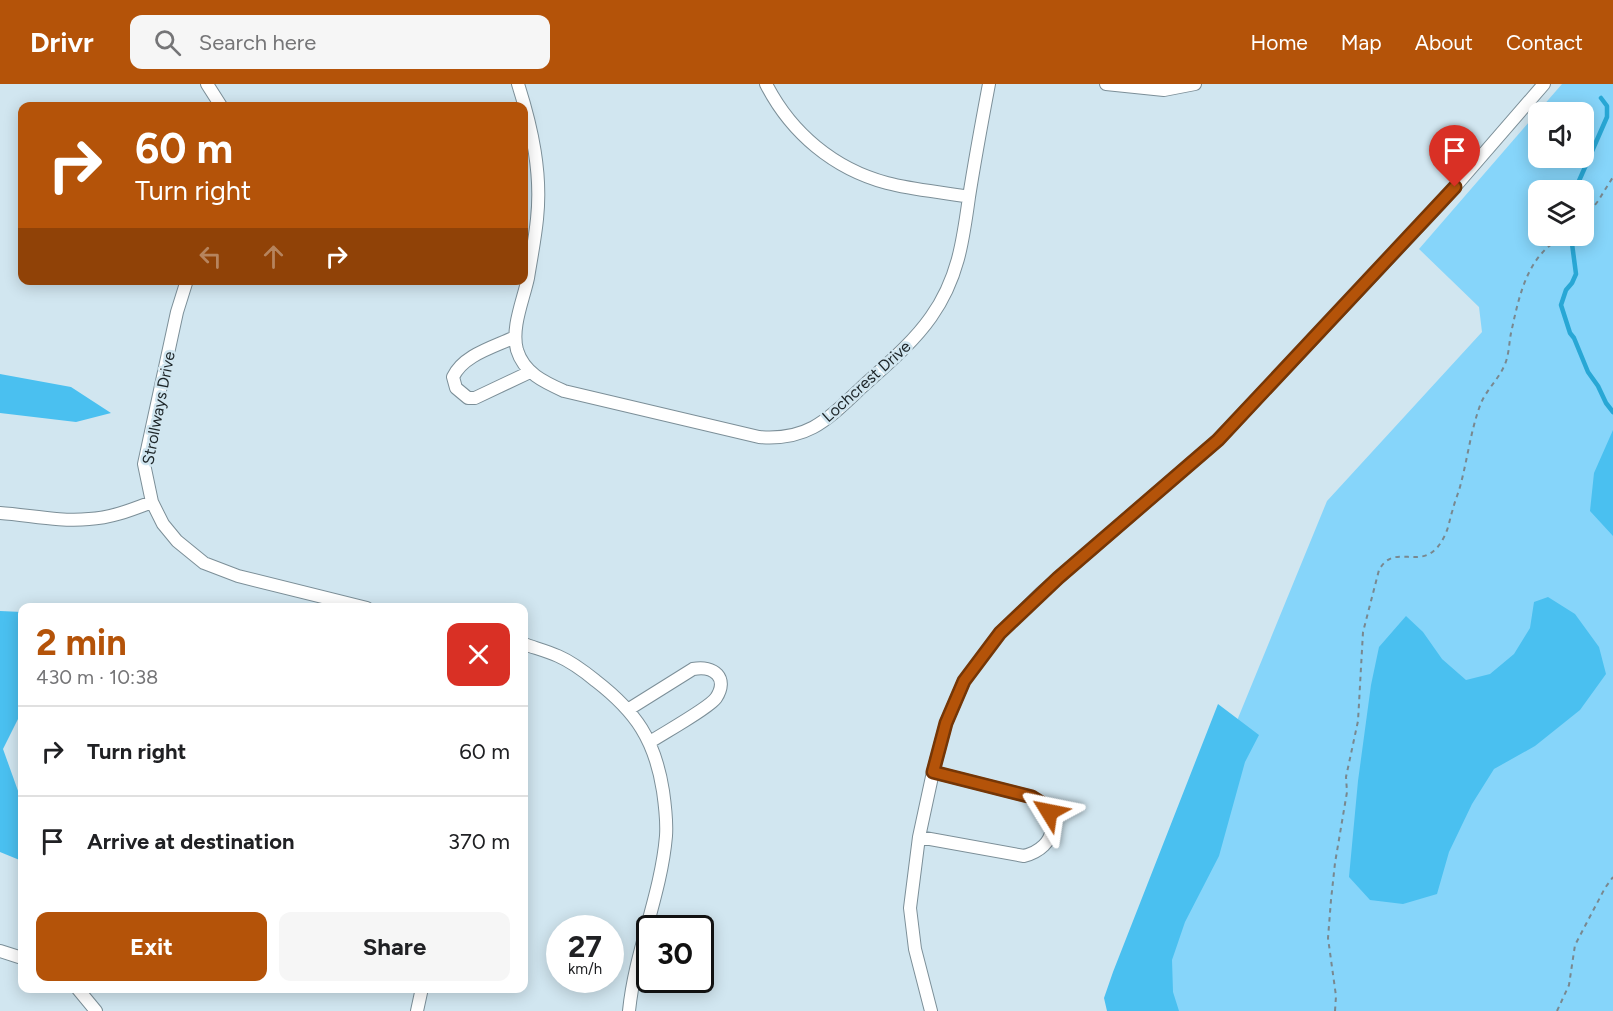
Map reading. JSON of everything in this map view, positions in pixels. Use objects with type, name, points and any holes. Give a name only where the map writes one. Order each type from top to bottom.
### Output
[{"type":"street","points":[[207,84],[218,102]]},
{"type":"street","points":[[518,84],[524,102]]},
{"type":"street","points":[[766,84],[776,104],[792,125],[813,145],[839,163],[867,177],[889,183],[969,197]]},
{"type":"street","name":"Lochcrest Drive","points":[[530,372],[544,382],[575,394],[759,437],[778,439],[796,436],[813,428],[832,416],[914,338],[945,295],[956,268],[965,233],[989,84]]},
{"type":"street","points":[[1106,84],[1164,90],[1195,84]]},
{"type":"street","points":[[931,1011],[915,949],[910,908],[919,837],[933,772],[946,723],[964,681],[1000,633],[1069,568],[1218,440],[1440,204],[1544,84]]},
{"type":"street","points":[[528,116],[538,169],[538,219],[528,270]]},
{"type":"street","name":"Strollways Drive","points":[[185,285],[177,312],[144,464],[152,502],[177,542],[204,563],[238,576],[347,603]]},
{"type":"street","points":[[515,337],[465,361],[458,367],[453,377],[456,388],[468,398],[475,398],[530,372],[518,352],[515,337],[525,285]]},
{"type":"street","points":[[0,513],[55,519],[89,519],[123,513],[152,502]]},
{"type":"street","points":[[528,645],[558,656],[584,671],[629,709],[650,742],[661,781],[666,835],[661,867],[637,960],[629,1011]]},
{"type":"street","points":[[629,709],[693,669],[704,666],[718,675],[720,690],[713,702],[650,742]]},
{"type":"street","points":[[919,837],[1024,856],[1043,847],[1051,833],[1052,822],[1049,812],[1043,804],[1032,797],[933,772]]},
{"type":"street","points":[[0,951],[18,957]]},
{"type":"street","points":[[81,993],[96,1011]]},
{"type":"street","points":[[417,1011],[421,993]]},
{"type":"path","points":[[1594,206],[1613,177]]},
{"type":"path","points":[[1335,1011],[1336,996],[1328,938],[1332,891],[1347,792],[1346,777],[1358,721],[1364,632],[1379,570],[1382,563],[1394,556],[1426,557],[1445,535],[1461,484],[1466,456],[1481,403],[1506,363],[1524,283],[1530,268],[1550,246]]},
{"type":"path","points":[[1557,1011],[1569,985],[1575,945],[1613,877]]},
{"type":"shaded area","points":[[1562,84],[1613,84],[1613,1011],[1118,1011],[1327,501],[1482,332],[1479,307],[1419,249],[1528,123],[1528,168],[1594,168],[1594,102],[1546,102]]},
{"type":"shaded area","points":[[0,374],[71,387],[111,413],[76,422],[0,413]]},
{"type":"shaded area","points":[[1613,430],[1613,536],[1590,511],[1594,473]]},
{"type":"shaded area","points":[[1548,597],[1575,614],[1599,647],[1606,674],[1580,710],[1535,746],[1494,769],[1472,804],[1449,852],[1437,894],[1403,904],[1370,900],[1349,877],[1358,781],[1371,685],[1379,647],[1406,616],[1423,632],[1442,659],[1466,680],[1490,674],[1514,654],[1530,628],[1534,602]]},
{"type":"shaded area","points":[[0,611],[18,612],[18,719],[3,749],[18,791],[18,859],[0,852]]},
{"type":"shaded area","points":[[1218,704],[1259,735],[1245,762],[1219,856],[1185,922],[1172,960],[1173,992],[1179,1011],[1107,1011],[1104,998],[1113,972]]},
{"type":"waterway","points":[[1579,180],[1607,117],[1607,106],[1601,98]]},
{"type":"waterway","points":[[1572,246],[1576,274],[1566,290],[1561,305],[1570,333],[1588,372],[1613,412]]},
{"type":"route","points":[[1049,812],[1043,804],[1032,797],[933,772],[946,723],[964,681],[1000,633],[1042,592],[1218,440],[1455,187]]}]
